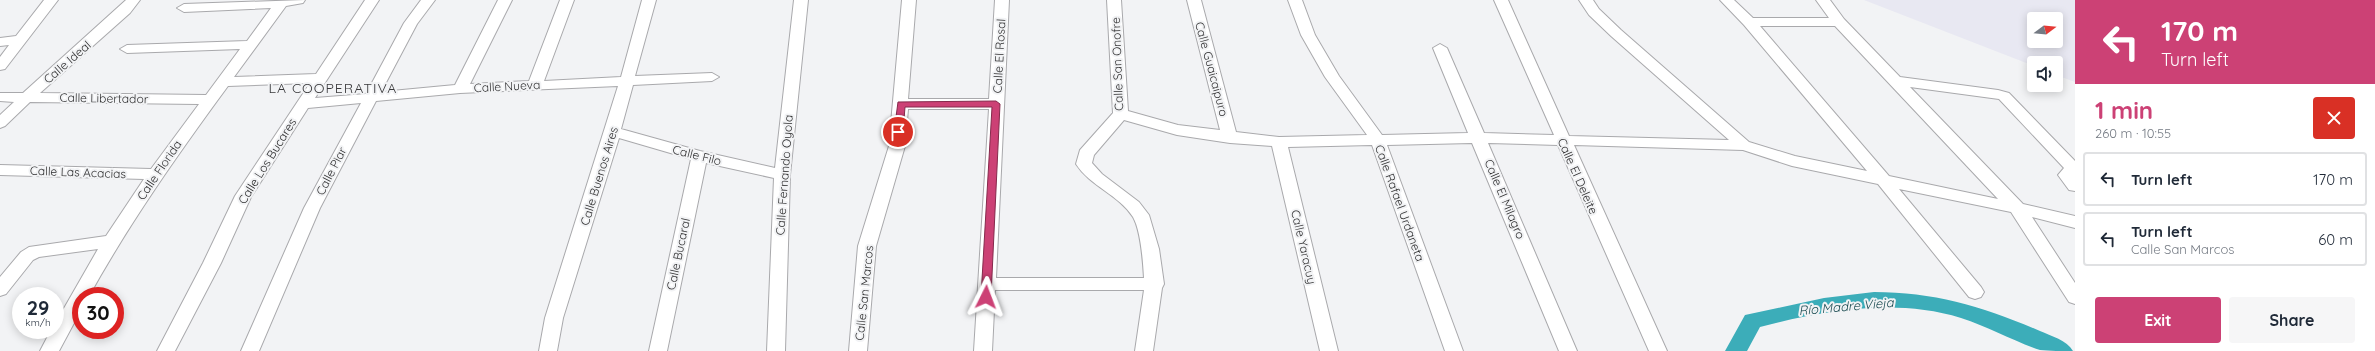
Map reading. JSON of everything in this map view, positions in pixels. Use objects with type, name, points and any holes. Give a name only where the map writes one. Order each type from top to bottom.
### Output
[{"type":"street","points":[[0,66],[51,0]]},
{"type":"street","name":"Calle Ideal","points":[[0,123],[125,10],[133,0]]},
{"type":"street","points":[[184,8],[272,4],[288,0]]},
{"type":"street","name":"Calle Florida","points":[[49,351],[111,241],[155,174],[208,100],[250,45],[288,0]]},
{"type":"street","name":"Calle Los Bucares","points":[[166,351],[212,263],[243,196],[372,0]]},
{"type":"street","name":"Calle Piar","points":[[250,351],[312,208],[369,98],[411,23],[428,0]]},
{"type":"street","points":[[460,89],[505,0]]},
{"type":"street","points":[[535,85],[567,0]]},
{"type":"street","name":"Calle Buenos Aires","points":[[548,351],[554,318],[613,132],[649,0]]},
{"type":"street","name":"Calle Fernando Oyola","points":[[776,351],[782,175],[801,0]]},
{"type":"street","name":"Calle San Marcos","points":[[858,351],[867,246],[897,146],[909,0]]},
{"type":"street","name":"Calle El Rosal","points":[[983,351],[1002,0]]},
{"type":"street","name":"Calle San Onofre","points":[[1114,0],[1121,114],[1086,154],[1084,164],[1092,175],[1118,193],[1139,214],[1150,248],[1154,284],[1144,351]]},
{"type":"street","name":"Calle Guaicaipuro","points":[[1194,0],[1230,138]]},
{"type":"street","name":"Calle Rafael Urdaneta","points":[[1295,0],[1308,35],[1329,71],[1378,140],[1454,351]]},
{"type":"street","name":"Calle El Deleite","points":[[1501,0],[1658,351]]},
{"type":"street","points":[[1586,0],[1594,12],[1616,33],[1744,145]]},
{"type":"street","points":[[1727,0],[1749,22],[1885,182],[1975,292]]},
{"type":"street","points":[[1823,0],[1839,22],[2017,208],[2075,297]]},
{"type":"street","points":[[1749,22],[1839,22]]},
{"type":"street","points":[[0,42],[21,40]]},
{"type":"street","points":[[127,49],[250,45]]},
{"type":"street","name":"Calle El Milagro","points":[[1440,48],[1568,351]]},
{"type":"street","name":"Calle Nueva","points":[[303,104],[460,89],[712,77]]},
{"type":"street","points":[[222,82],[320,78]]},
{"type":"street","points":[[1895,81],[2004,96],[2074,169],[2066,175],[2075,186]]},
{"type":"street","name":"Calle Libertador","points":[[0,97],[208,100]]},
{"type":"street","points":[[901,104],[996,104]]},
{"type":"street","points":[[1121,114],[1177,130],[1230,138],[1279,142],[1479,138],[1744,145],[1792,161],[1885,182],[2017,208],[2075,222]]},
{"type":"street","name":"Calle Filo","points":[[613,132],[699,156],[782,175]]},
{"type":"street","name":"Calle Yaracuy","points":[[1279,142],[1329,351]]},
{"type":"street","name":"Calle Bucaral","points":[[658,351],[699,156]]},
{"type":"street","name":"Calle Las Acacias","points":[[0,170],[155,174]]},
{"type":"street","points":[[0,289],[27,256],[35,251],[111,241]]},
{"type":"street","points":[[987,284],[1154,284]]},
{"type":"shaded area","points":[[1864,0],[2075,0],[2075,82],[2063,78],[2063,56],[2027,56],[2027,63]]},
{"type":"waterway","name":"Río Madre Vieja","points":[[1736,351],[1753,321],[1799,310],[1849,302],[1874,300],[1923,302],[1961,310],[2005,326],[2062,351]]},
{"type":"district","name":"LA COOPERATIVA","points":[[333,88]]},
{"type":"route","points":[[898,132],[901,104],[996,104],[986,297]]}]
